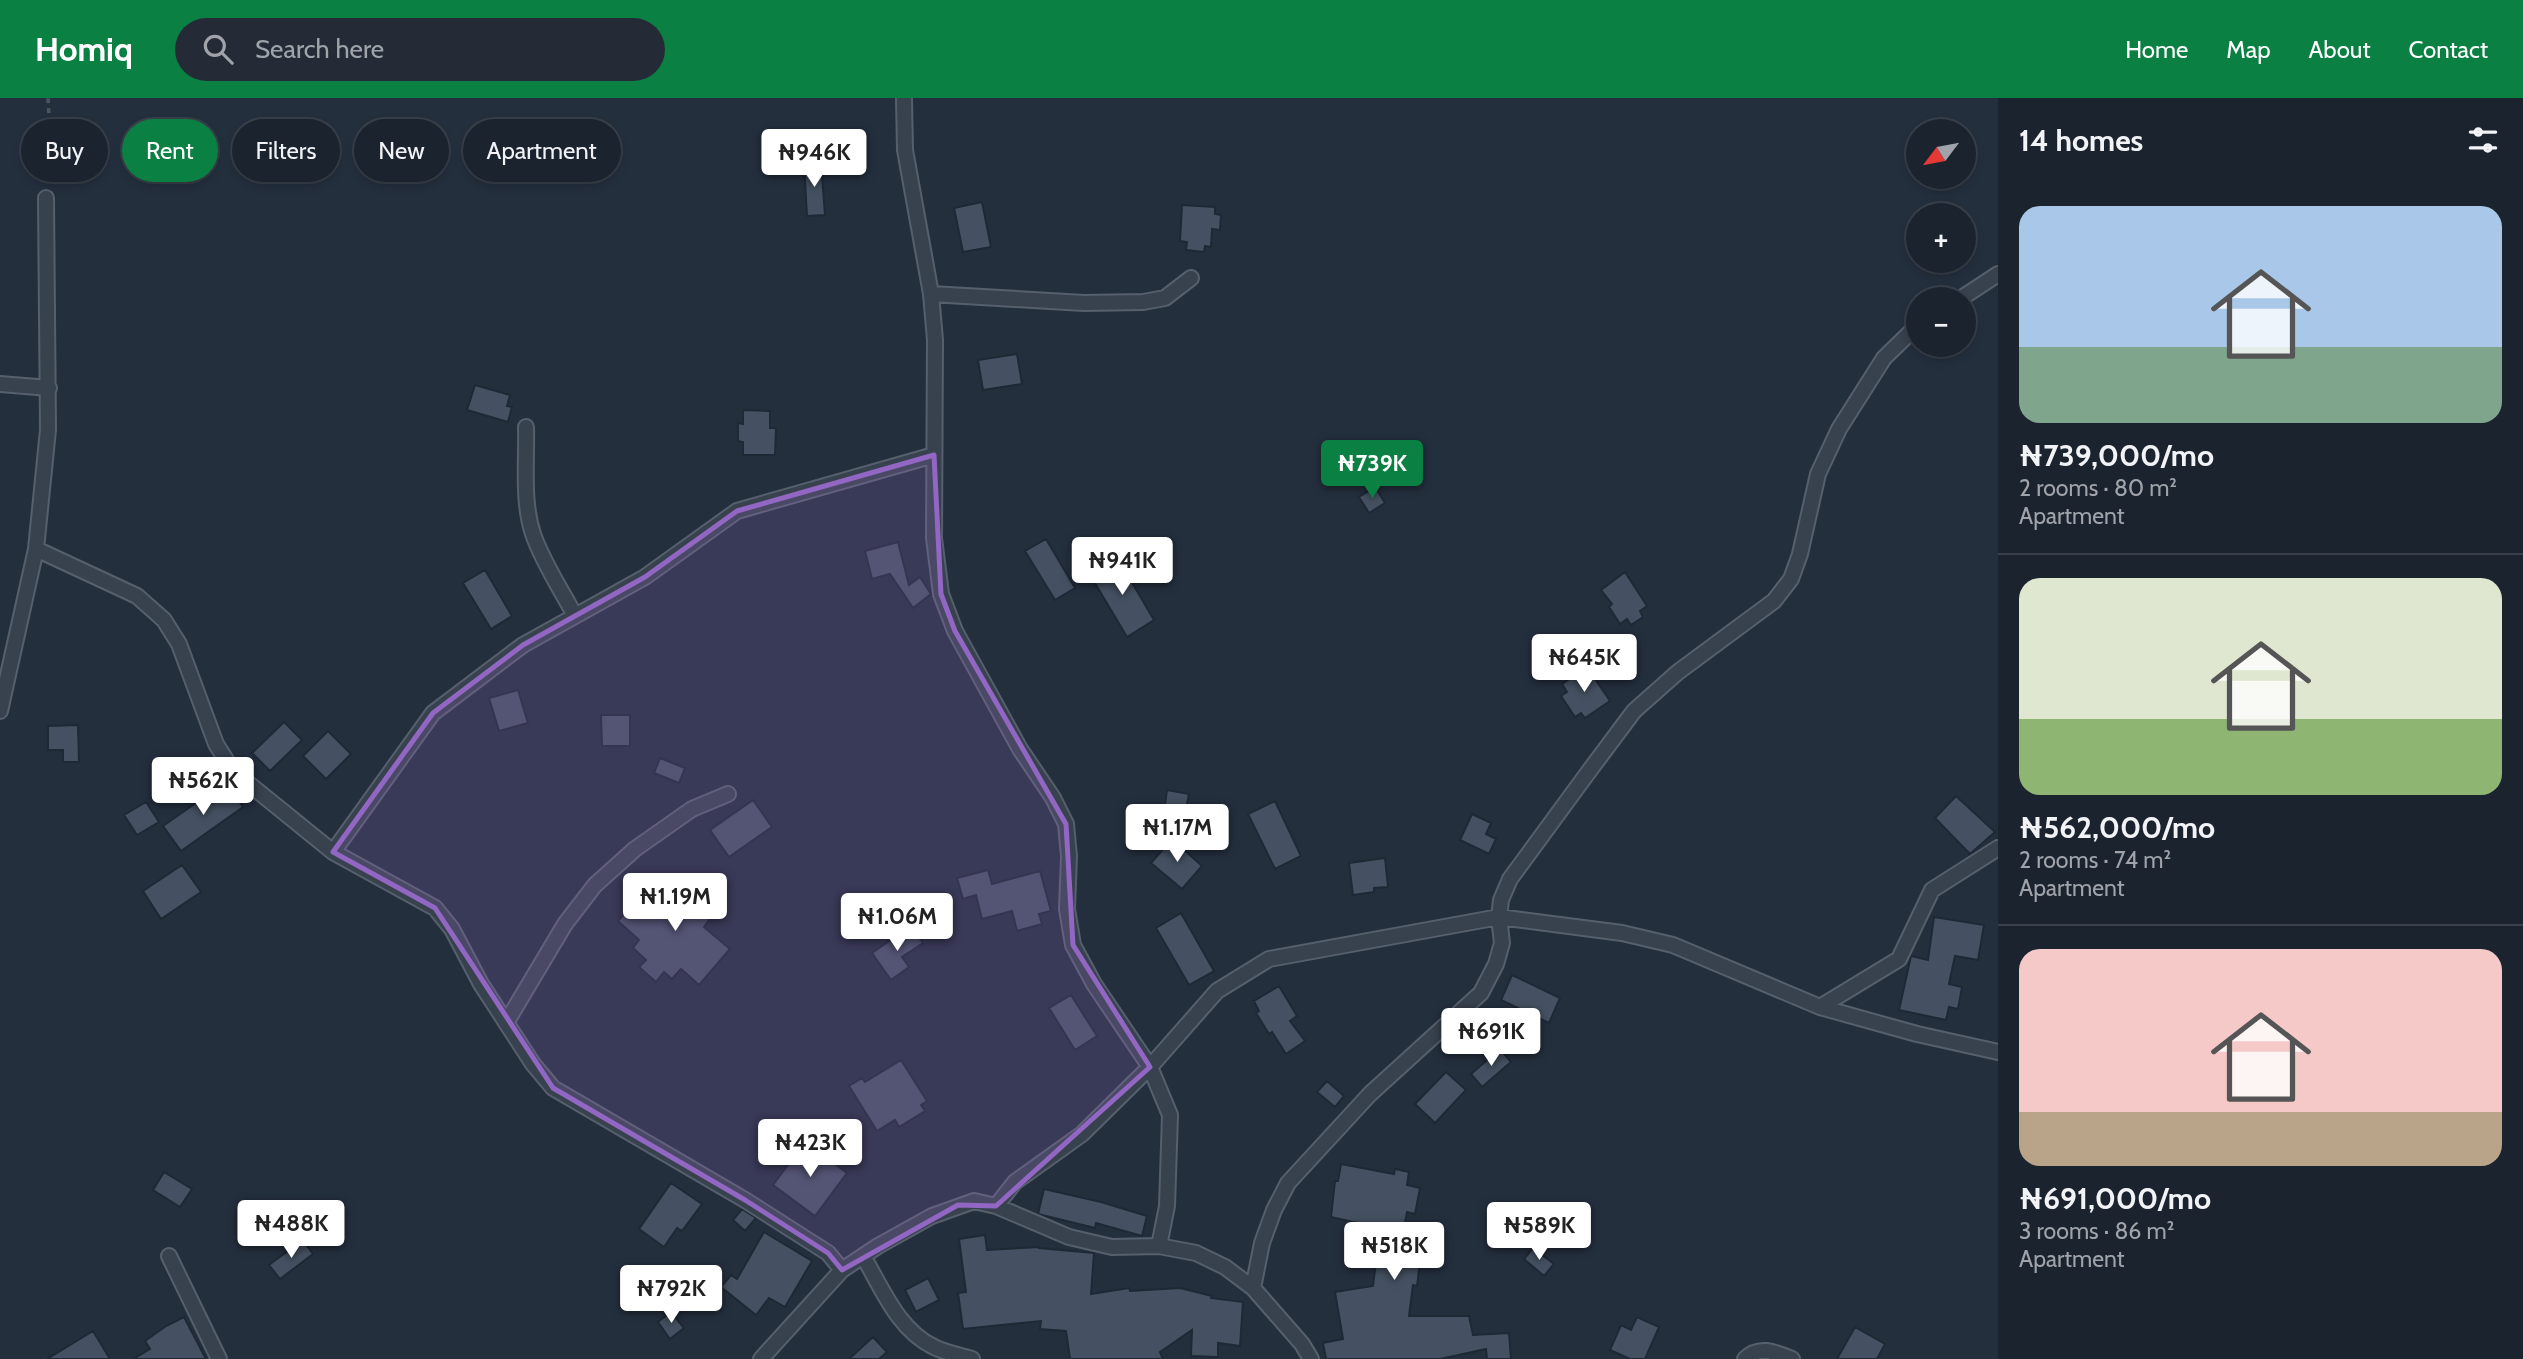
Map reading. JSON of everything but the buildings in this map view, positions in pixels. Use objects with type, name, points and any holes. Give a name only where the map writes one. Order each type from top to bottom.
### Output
[{"type":"street","points":[[904,98],[905,150],[930,294],[935,340],[934,538],[941,594],[960,642],[1066,824],[1069,856],[1067,909],[1073,945],[1094,984],[1150,1067],[1170,1115],[1167,1206],[1159,1246]]},
{"type":"street","points":[[0,711],[36,549],[48,430],[46,198]]},
{"type":"street","points":[[1976,288],[1998,274]]},
{"type":"street","points":[[930,294],[1084,303],[1143,302],[1165,298],[1191,278]]},
{"type":"street","points":[[1253,1288],[1262,1243],[1274,1210],[1288,1184],[1370,1094],[1481,993],[1496,964],[1502,943],[1499,917],[1501,900],[1510,879],[1634,711],[1678,672],[1774,601],[1791,579],[1800,554],[1818,474],[1839,429],[1884,358],[1906,337]]},
{"type":"street","points":[[0,384],[49,388]]},
{"type":"street","points":[[526,427],[528,509],[533,533],[575,616]]},
{"type":"street","points":[[333,852],[433,713],[523,645],[645,577],[737,511],[934,454]]},
{"type":"street","points":[[36,549],[137,596],[164,620],[179,644],[216,744],[233,771],[333,852],[435,908],[452,929],[481,984],[506,1023],[533,1064],[553,1088],[745,1200],[828,1253],[842,1270]]},
{"type":"street","points":[[506,1023],[565,925],[595,885],[635,849],[692,809],[728,794]]},
{"type":"street","points":[[1820,1007],[1899,959],[1932,890],[1998,848]]},
{"type":"street","points":[[996,1206],[1015,1182],[1082,1134],[1150,1067],[1217,991],[1269,959],[1499,917],[1622,933],[1673,945],[1820,1007],[1917,1034],[1998,1052]]},
{"type":"street","points":[[761,1359],[842,1270],[932,1216],[974,1201],[996,1206],[1069,1237],[1112,1247],[1159,1246],[1196,1253],[1225,1267],[1253,1288],[1302,1344],[1311,1359]]},
{"type":"street","points":[[169,1256],[219,1359]]},
{"type":"street","points":[[863,1256],[899,1317],[912,1333],[934,1348],[972,1359]]},
{"type":"street","points":[[1745,1359],[1752,1352],[1770,1350],[1792,1359]]},
{"type":"path","points":[[46,198],[51,152],[48,98]]},
{"type":"highlighted area","points":[[934,455],[941,594],[955,631],[1066,824],[1073,945],[1150,1067],[996,1206],[958,1205],[842,1270],[828,1253],[745,1200],[553,1088],[435,908],[333,852],[433,713],[523,645],[645,577],[737,511]]}]
